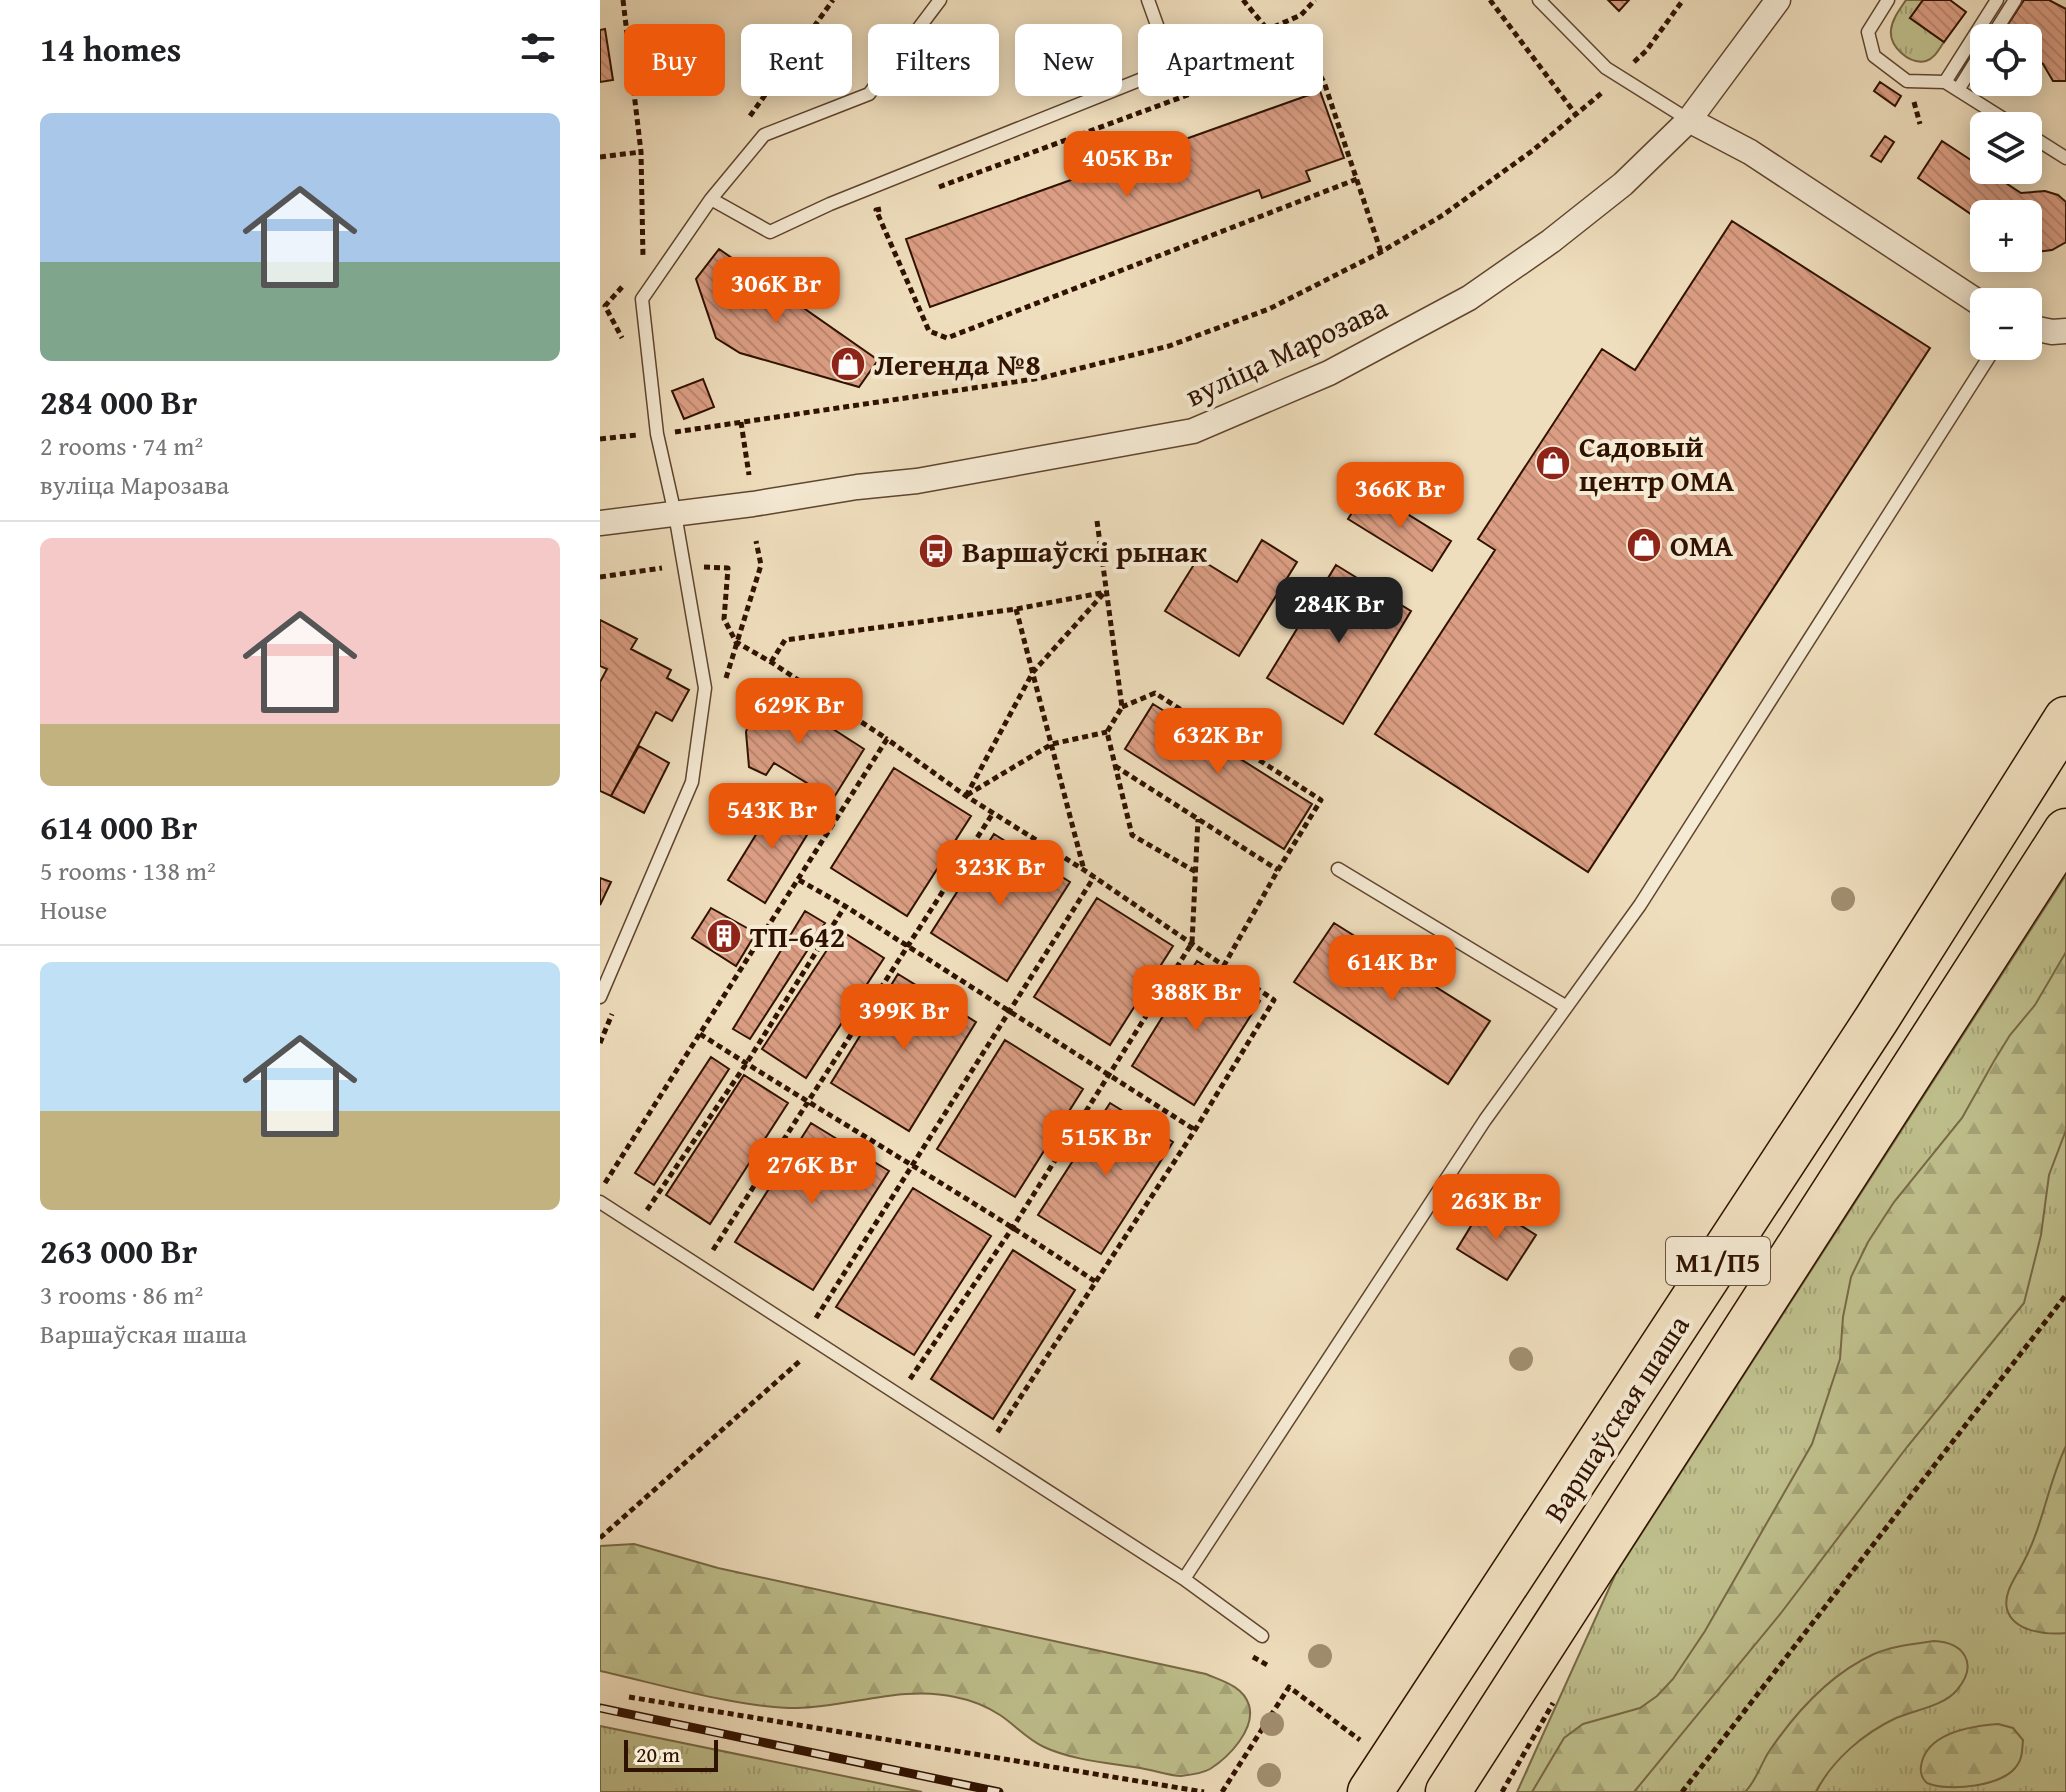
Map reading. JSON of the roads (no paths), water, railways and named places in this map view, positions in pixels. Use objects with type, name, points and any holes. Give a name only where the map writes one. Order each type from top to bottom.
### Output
[{"type":"highway","name":"Варшаўская шаша","points":[[1373,1764],[1876,1020],[2066,719]]},
{"type":"highway","name":"Варшаўская шаша","points":[[1453,1784],[2066,831]]},
{"type":"street","name":"вуліца Марозава","points":[[600,523],[917,481],[1193,431],[1329,373],[1469,298],[1551,241],[1616,189],[1689,120],[1778,0]]},
{"type":"street","points":[[1689,120],[1750,152],[1970,297]]},
{"type":"street","points":[[2042,328],[2066,331]]},
{"type":"lane","points":[[600,997],[692,782],[705,688],[675,514],[657,434],[642,299],[711,199],[764,135],[869,94],[940,0]]},
{"type":"lane","points":[[711,199],[770,232],[830,204],[1172,67],[1148,0]]},
{"type":"lane","points":[[1539,0],[1606,68],[1689,120]]},
{"type":"lane","points":[[1888,0],[1868,32],[1874,56],[1907,81],[1945,82],[1993,112]]},
{"type":"lane","points":[[1945,82],[1997,0]]},
{"type":"lane","points":[[2000,24],[2015,0]]},
{"type":"lane","points":[[1958,90],[1970,71]]},
{"type":"lane","points":[[2042,143],[2066,158]]},
{"type":"lane","points":[[1184,1579],[1485,1120],[1640,905],[1987,360]]},
{"type":"lane","points":[[1338,869],[1565,1006]]},
{"type":"lane","points":[[600,1202],[1184,1579],[1262,1636]]},
{"type":"railway","points":[[600,1708],[999,1792]]},
{"type":"place","name":"Легенда №8","points":[[848,364]]},
{"type":"place","name":"Садовый центр ОМА","points":[[1553,463]]},
{"type":"place","name":"ОМА","points":[[1644,545]]},
{"type":"place","name":"Варшаўскі рынак","points":[[936,551]]},
{"type":"place","name":"ТП-642","points":[[724,936]]}]
